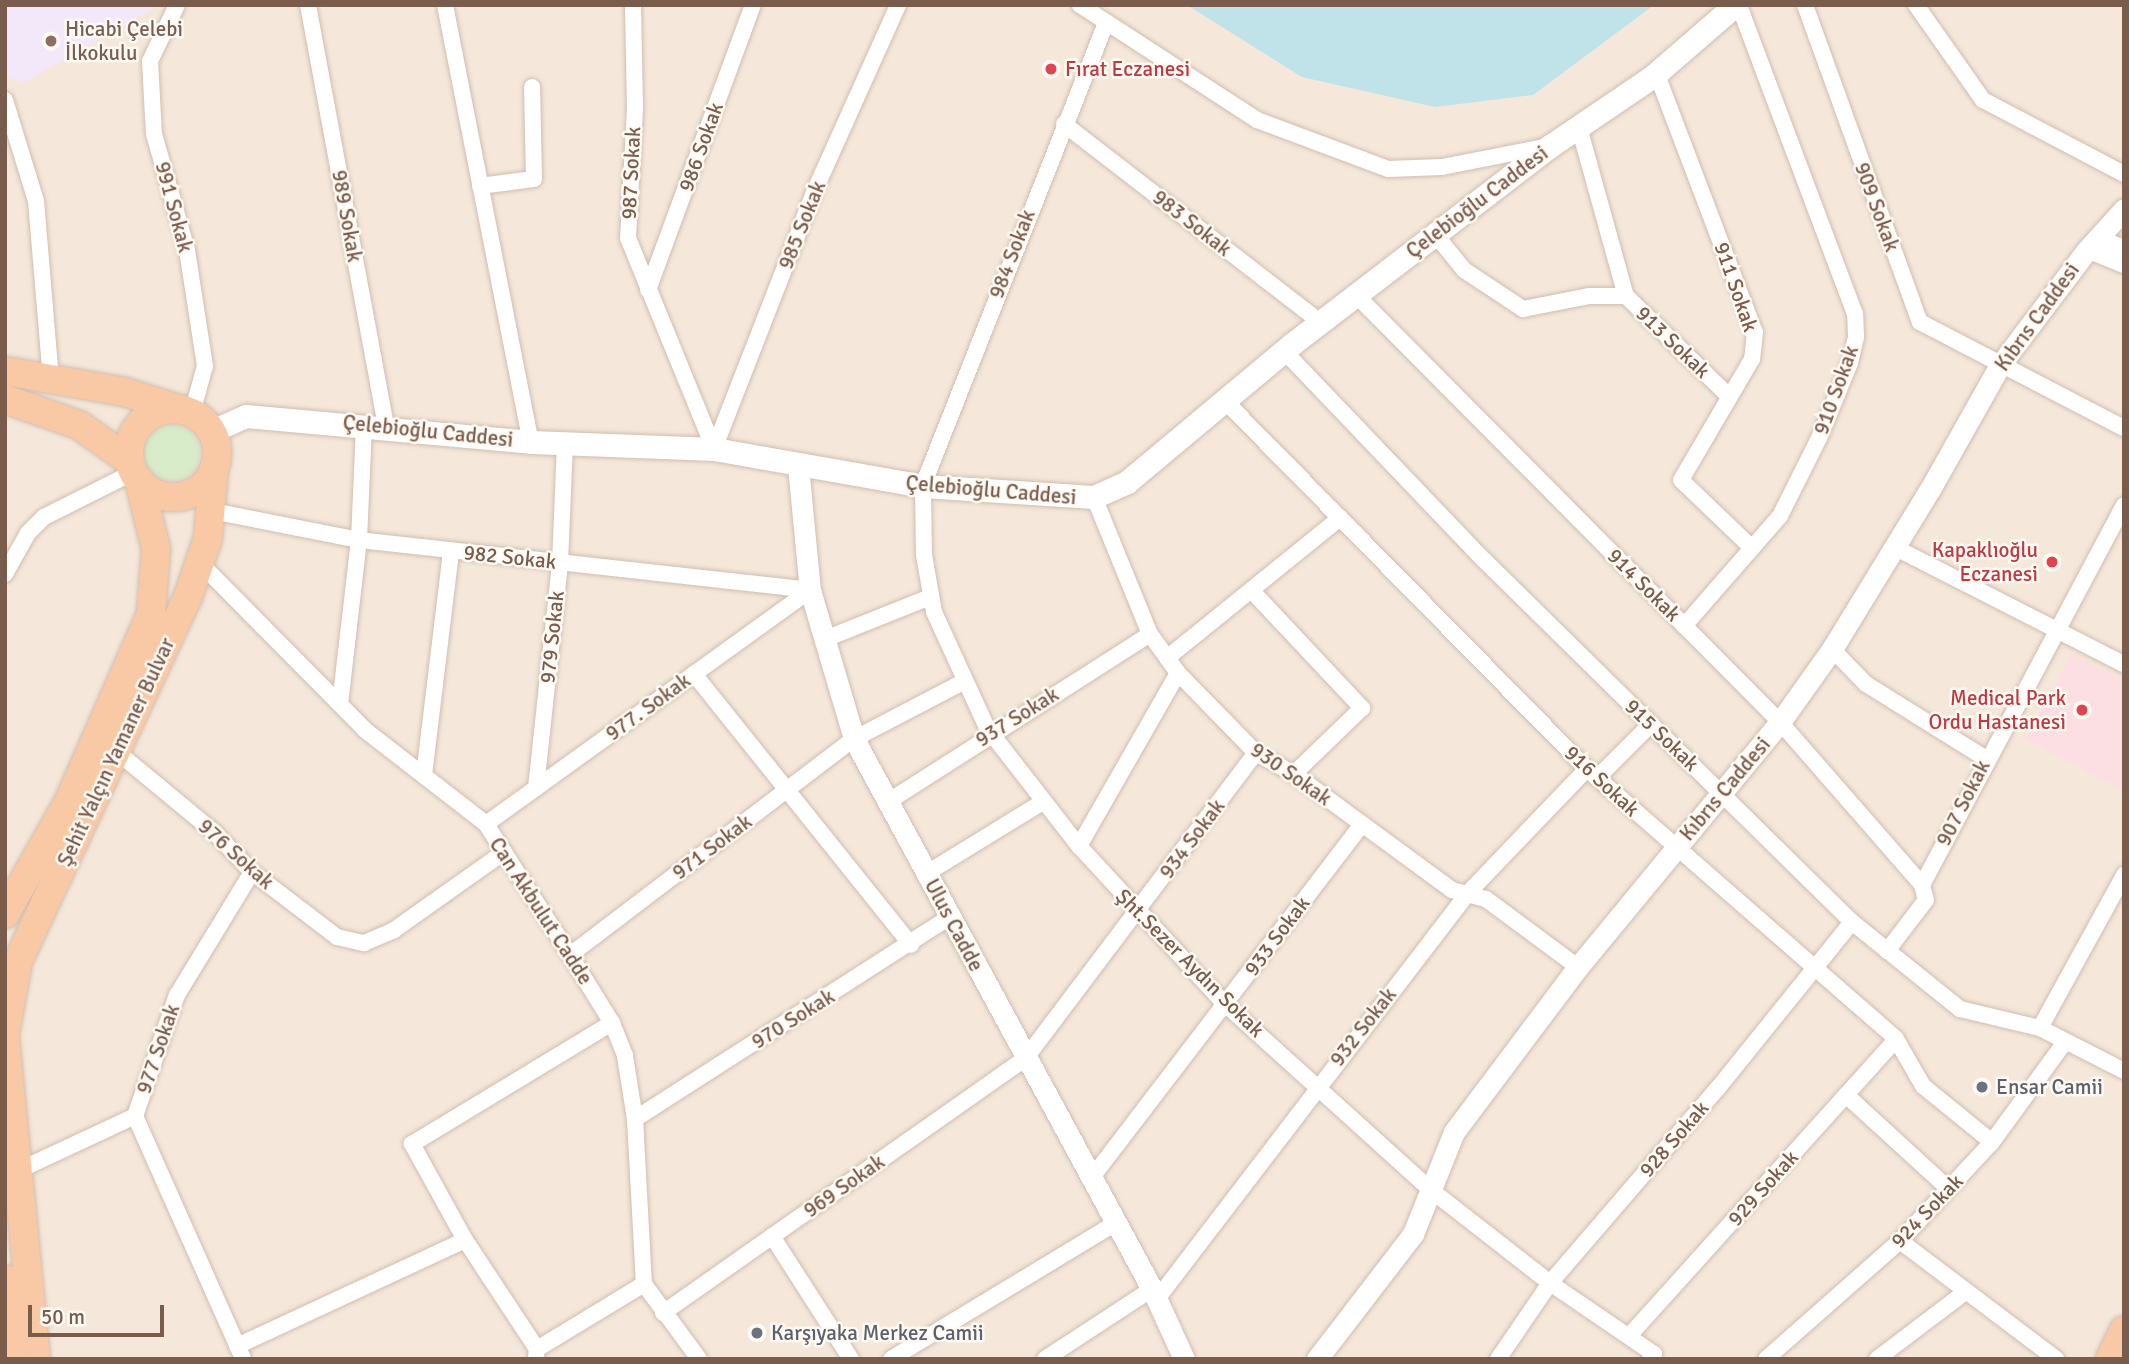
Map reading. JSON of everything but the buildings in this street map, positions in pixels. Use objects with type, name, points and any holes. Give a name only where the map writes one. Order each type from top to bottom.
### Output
[{"type":"highway","points":[[5,371],[125,392],[194,418],[216,443],[214,468],[204,484],[186,495],[158,494],[79,425],[5,398]]},
{"type":"highway","points":[[134,471],[133,435],[141,424],[163,410],[194,418]]},
{"type":"highway","name":"Şehit Yalçın Yamaner Bulvar","points":[[5,1033],[18,961],[201,564],[212,511],[214,468]]},
{"type":"highway","name":"Şehit Yalçın Yamaner Bulvar","points":[[5,914],[69,801],[151,614],[156,549],[134,471]]},
{"type":"highway","points":[[5,1039],[36,1359]]},
{"type":"highway","points":[[5,1249],[16,1359]]},
{"type":"highway","points":[[2110,1359],[2124,1330]]},
{"type":"main road","name":"Çelebioğlu Caddesi","points":[[194,418],[246,416],[531,442],[714,449],[923,486],[1094,497],[1127,482],[1320,322],[1550,146],[1657,72],[1737,5]]},
{"type":"street","name":"991 Sokak","points":[[177,5],[150,61],[154,134],[187,250],[205,366],[194,418]]},
{"type":"street","name":"989 Sokak","points":[[308,5],[375,426],[340,704]]},
{"type":"street","points":[[445,5],[531,442]]},
{"type":"street","name":"987 Sokak","points":[[633,5],[635,109],[628,238],[714,449]]},
{"type":"street","name":"986 Sokak","points":[[648,290],[753,5]]},
{"type":"street","name":"985 Sokak","points":[[714,449],[815,190],[898,5]]},
{"type":"street","points":[[1080,5],[1257,120],[1388,169],[1442,167],[1550,146]]},
{"type":"street","name":"910 Sokak","points":[[1684,626],[1780,516],[1820,436],[1850,363],[1856,337],[1854,314],[1737,5]]},
{"type":"street","name":"909 Sokak","points":[[1805,5],[1920,322],[2124,428]]},
{"type":"street","points":[[1916,5],[1983,100],[2124,174]]},
{"type":"street","name":"984 Sokak","points":[[923,486],[1106,23]]},
{"type":"street","name":"911 Sokak","points":[[1657,72],[1755,332],[1752,359],[1681,480],[1752,548]]},
{"type":"street","points":[[480,186],[534,179],[532,88]]},
{"type":"street","points":[[5,100],[36,201],[51,378]]},
{"type":"street","name":"983 Sokak","points":[[1064,124],[1320,322]]},
{"type":"street","points":[[1578,127],[1626,296]]},
{"type":"street","name":"Kıbrıs Caddesi","points":[[1317,1359],[1413,1234],[1454,1132],[1578,967],[1780,722],[1832,649],[2000,365],[2092,244],[2124,209]]},
{"type":"street","name":"913 Sokak","points":[[1435,234],[1464,270],[1523,309],[1589,296],[1626,296],[1729,396]]},
{"type":"street","points":[[2092,244],[2124,248]]},
{"type":"street","points":[[2092,244],[2124,265]]},
{"type":"street","name":"914 Sokak","points":[[1356,295],[1780,722],[1922,885]]},
{"type":"street","name":"915 Sokak","points":[[1284,351],[1484,560],[1852,922],[1961,1009],[2040,1028],[2124,1071]]},
{"type":"street","name":"916 Sokak","points":[[1225,401],[1592,774],[1896,1039],[1923,1086],[1992,1142]]},
{"type":"street","name":"979 Sokak","points":[[536,788],[560,563],[565,443]]},
{"type":"street","name":"Ulus Cadde","points":[[798,466],[810,590],[855,739],[886,803],[927,873],[1090,1180],[1154,1294],[1184,1359]]},
{"type":"street","points":[[5,574],[28,533],[44,517],[134,471]]},
{"type":"street","name":"Şht.Sezer Aydın Sokak","points":[[923,486],[930,597],[965,681],[991,734],[1079,846],[1225,1004],[1431,1190],[1550,1283],[1629,1336],[1652,1356]]},
{"type":"street","name":"930 Sokak","points":[[1094,497],[1150,634],[1178,673],[1256,753],[1294,774],[1452,890],[1486,899],[1578,967]]},
{"type":"street","name":"907 Sokak","points":[[1887,951],[1926,900],[1922,885],[1985,758],[2124,505]]},
{"type":"street","name":"982 Sokak","points":[[212,511],[359,540],[810,590]]},
{"type":"street","points":[[1167,658],[1340,518]]},
{"type":"street","points":[[1894,547],[2124,664]]},
{"type":"street","points":[[424,775],[451,551]]},
{"type":"street","name":"Can Akbulut Cadde","points":[[201,564],[365,730],[486,824],[612,1023],[625,1056],[635,1119],[644,1284]]},
{"type":"street","name":"977. Sokak","points":[[486,824],[810,590]]},
{"type":"street","points":[[1252,591],[1362,708],[1294,774]]},
{"type":"street","points":[[825,639],[930,597]]},
{"type":"street","name":"937 Sokak","points":[[886,803],[1150,634]]},
{"type":"street","points":[[1832,649],[1866,684],[1985,758]]},
{"type":"street","points":[[1079,846],[1178,673]]},
{"type":"street","points":[[694,674],[785,792],[911,945]]},
{"type":"street","name":"971 Sokak","points":[[570,955],[855,739],[965,681]]},
{"type":"street","name":"932 Sokak","points":[[1154,1294],[1468,893],[1592,774],[1651,724]]},
{"type":"street","name":"976 Sokak","points":[[116,751],[215,833],[252,872],[337,937],[364,943],[394,930],[504,852]]},
{"type":"street","name":"934 Sokak","points":[[1025,1059],[1256,753]]},
{"type":"street","points":[[927,873],[1043,802]]},
{"type":"street","name":"933 Sokak","points":[[1090,1180],[1362,824]]},
{"type":"street","name":"977 Sokak","points":[[17,1171],[135,1116],[177,995],[252,872]]},
{"type":"street","points":[[2040,1028],[2124,876]]},
{"type":"street","name":"970 Sokak","points":[[635,1119],[911,945],[950,917]]},
{"type":"street","name":"928 Sokak","points":[[1498,1359],[1550,1283],[1852,922]]},
{"type":"street","points":[[612,1023],[412,1144],[465,1240],[536,1354],[644,1284],[699,1359]]},
{"type":"street","name":"929 Sokak","points":[[1629,1336],[1896,1039]]},
{"type":"street","name":"924 Sokak","points":[[1766,1359],[1900,1241],[1992,1142],[2065,1042]]},
{"type":"street","name":"969 Sokak","points":[[663,1313],[1025,1059]]},
{"type":"street","points":[[1846,1095],[1948,1188]]},
{"type":"street","points":[[135,1116],[240,1352],[465,1240]]},
{"type":"street","points":[[891,1359],[1114,1224]]},
{"type":"street","points":[[772,1236],[851,1359]]},
{"type":"street","points":[[1900,1241],[1964,1293],[2056,1359]]},
{"type":"street","points":[[1877,1359],[1964,1293]]},
{"type":"street","points":[[1045,1359],[1154,1294]]},
{"type":"street","points":[[1069,1343],[1076,1359]]},
{"type":"street","points":[[2028,1359],[2040,1347]]},
{"type":"shaded area","points":[[5,5],[2124,5],[2124,1359],[5,1359]]},
{"type":"shaded area","name":"Hicabi Çelebi İlkokulu","points":[[5,5],[159,5],[24,82],[5,77]]},
{"type":"shaded area","name":"Medical Park Ordu Hastanesi","points":[[2072,654],[2124,681],[2124,791],[2025,739]]},
{"type":"green space","points":[[166,425],[178,425],[188,429],[196,437],[200,453],[196,469],[188,477],[178,481],[166,481],[156,477],[148,469],[144,459],[144,447],[148,437],[156,429]]},
{"type":"water","points":[[1187,5],[1654,5],[1533,95],[1435,107],[1302,77]]},
{"type":"place","name":"Hicabi Çelebi İlkokulu","points":[[51,41]]},
{"type":"place","name":"Fırat Eczanesi","points":[[1051,69]]},
{"type":"place","name":"Kapaklıoğlu Eczanesi","points":[[2052,562]]},
{"type":"place","name":"Medical Park Ordu Hastanesi","points":[[2082,710]]},
{"type":"place","name":"Ensar Camii","points":[[1982,1087]]},
{"type":"place","name":"Karşıyaka Merkez Camii","points":[[757,1333]]}]
